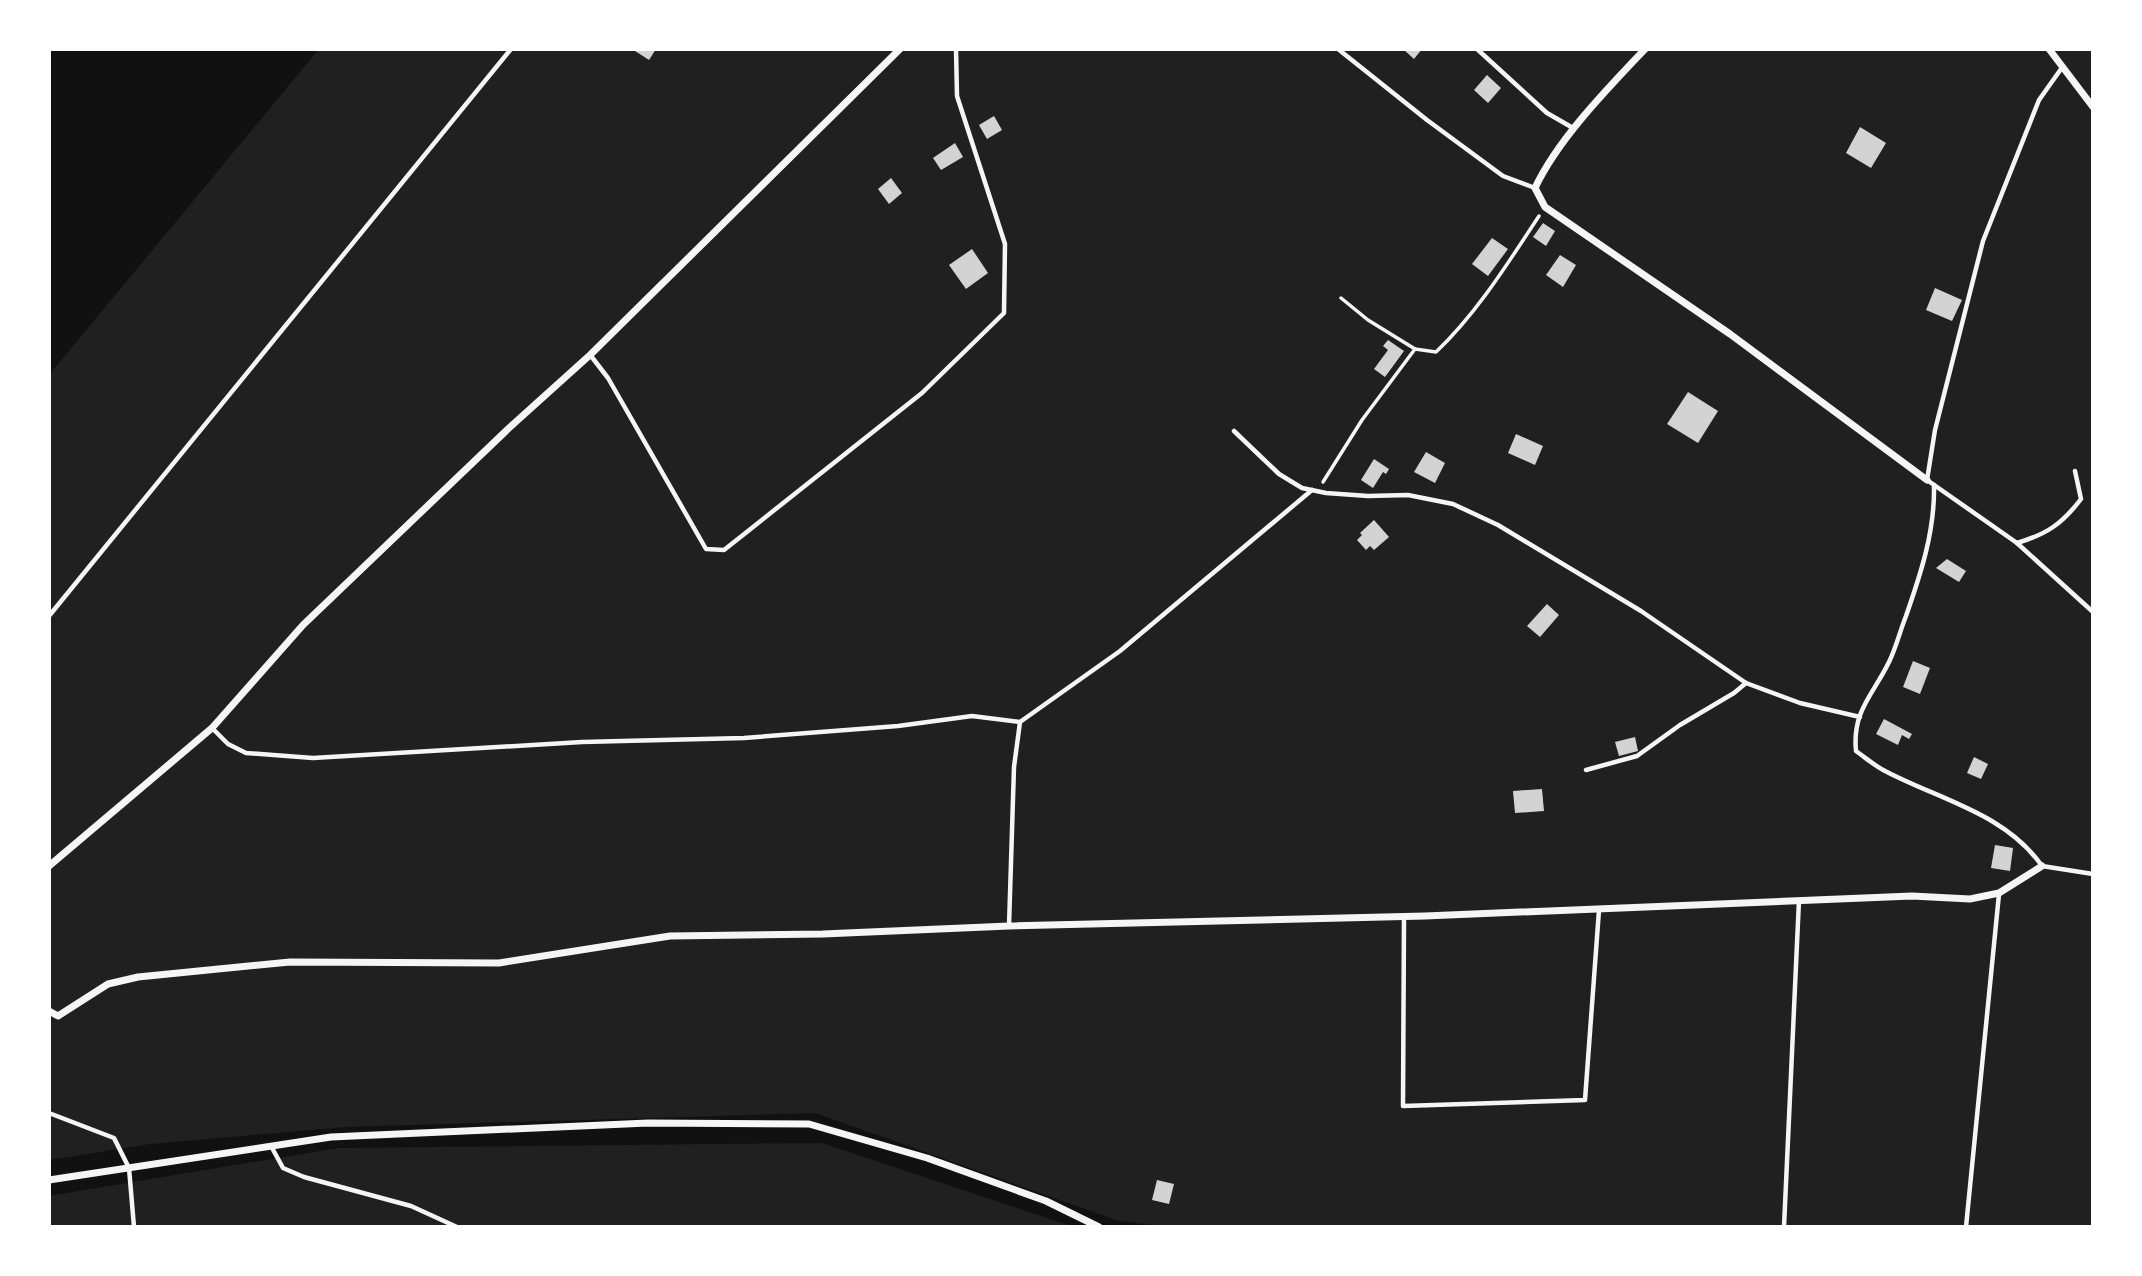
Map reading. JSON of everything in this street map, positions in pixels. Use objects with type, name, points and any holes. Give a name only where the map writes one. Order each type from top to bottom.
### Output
[{"type":"street","points":[[49,866],[212,728],[303,625],[509,428],[590,355],[900,49]]},
{"type":"street","points":[[1646,49],[1610,86],[1544,169],[1535,188],[1545,207],[1730,334],[1931,482]]},
{"type":"street","points":[[2049,49],[2093,107]]},
{"type":"street","points":[[49,1011],[58,1016],[108,984],[138,977],[290,962],[499,963],[670,936],[1404,917],[1912,896],[1970,899],[1999,893],[2042,866]]},
{"type":"street","points":[[49,1180],[331,1137],[648,1123],[809,1124],[927,1158],[1046,1201],[1099,1227]]},
{"type":"lane","points":[[49,616],[511,49]]},
{"type":"lane","points":[[590,355],[608,377],[706,549],[724,550],[922,393],[1004,313],[1004,244],[957,96],[956,49]]},
{"type":"lane","points":[[1338,49],[1503,176],[1535,188]]},
{"type":"lane","points":[[1477,49],[1547,113],[1575,129]]},
{"type":"lane","points":[[2062,69],[2039,100],[1983,241],[1935,430],[1931,482],[1935,512],[1924,565],[1889,662],[1864,702],[1855,737],[1856,751],[1886,772],[1967,808],[2004,828],[2030,849],[2042,866],[2093,874]]},
{"type":"lane","points":[[1234,431],[1279,474],[1302,488],[1368,496],[1408,495],[1453,504],[1498,525],[1641,611],[1746,683],[1800,703],[1860,717]]},
{"type":"lane","points":[[2017,543],[2041,536],[2066,518],[2081,499],[2075,471]]},
{"type":"lane","points":[[1931,482],[2017,543],[2093,612]]},
{"type":"lane","points":[[212,728],[228,744],[246,753],[313,758],[582,742],[744,738],[898,726],[972,716],[1020,723],[1120,651],[1312,490]]},
{"type":"lane","points":[[1586,770],[1637,757],[1746,683]]},
{"type":"lane","points":[[1009,926],[1014,767],[1020,723]]},
{"type":"lane","points":[[1966,1227],[1999,893]]},
{"type":"lane","points":[[1784,1227],[1799,900]]},
{"type":"lane","points":[[1404,917],[1403,1106],[1571,1101],[1585,1100],[1599,909]]},
{"type":"lane","points":[[49,1113],[114,1139],[129,1168],[134,1227]]},
{"type":"lane","points":[[271,1146],[283,1168],[304,1177],[411,1206],[457,1227]]},
{"type":"path","points":[[1341,298],[1368,320],[1415,349],[1436,352],[1509,262],[1545,207]]},
{"type":"path","points":[[1320,491],[1362,420],[1415,349]]},
{"type":"shaded area","points":[[319,49],[2093,49],[2093,1227],[1170,1227],[1119,1221],[815,1113],[345,1127],[150,1144],[49,1160],[49,375]]},
{"type":"shaded area","points":[[822,1143],[1074,1227],[49,1227],[49,1196],[338,1148]]},
{"type":"building","points":[[632,49],[656,49],[649,60]]},
{"type":"building","points":[[1403,49],[1422,49],[1414,59]]},
{"type":"building","points":[[1487,75],[1501,88],[1488,103],[1474,90]]},
{"type":"building","points":[[994,116],[1002,130],[987,139],[979,125]]},
{"type":"building","points":[[1860,127],[1886,143],[1871,168],[1846,153]]},
{"type":"building","points":[[955,143],[963,157],[941,170],[933,158]]},
{"type":"building","points":[[891,178],[902,193],[889,204],[878,189]]},
{"type":"building","points":[[1543,223],[1555,231],[1546,246],[1533,237]]},
{"type":"building","points":[[1492,238],[1508,249],[1488,276],[1472,264]]},
{"type":"building","points":[[972,249],[988,273],[966,289],[949,265]]},
{"type":"building","points":[[1560,255],[1576,265],[1563,287],[1546,275]]},
{"type":"building","points":[[1935,288],[1962,300],[1952,321],[1926,310]]},
{"type":"building","points":[[1388,340],[1404,351],[1385,377],[1374,369],[1388,350],[1383,346]]},
{"type":"building","points":[[1688,392],[1718,411],[1698,443],[1667,424]]},
{"type":"building","points":[[1516,434],[1543,446],[1535,465],[1508,453]]},
{"type":"building","points":[[1426,452],[1445,463],[1435,483],[1414,472]]},
{"type":"building","points":[[1374,459],[1389,469],[1386,474],[1383,472],[1373,488],[1361,480]]},
{"type":"building","points":[[1374,520],[1389,537],[1374,550],[1370,546],[1366,550],[1357,540],[1362,535],[1360,533]]},
{"type":"building","points":[[1947,559],[1966,571],[1959,582],[1936,568]]},
{"type":"building","points":[[1547,604],[1559,615],[1540,637],[1527,626]]},
{"type":"building","points":[[1913,661],[1930,668],[1920,694],[1903,687]]},
{"type":"building","points":[[1884,719],[1912,734],[1909,739],[1902,735],[1898,745],[1876,734]]},
{"type":"building","points":[[1635,737],[1638,751],[1619,756],[1615,742]]},
{"type":"building","points":[[1974,757],[1988,764],[1981,779],[1967,773]]},
{"type":"building","points":[[1542,789],[1544,811],[1515,813],[1513,791]]},
{"type":"building","points":[[1995,845],[2013,848],[2010,871],[1991,868]]},
{"type":"building","points":[[1157,1180],[1174,1184],[1169,1204],[1152,1200]]}]
